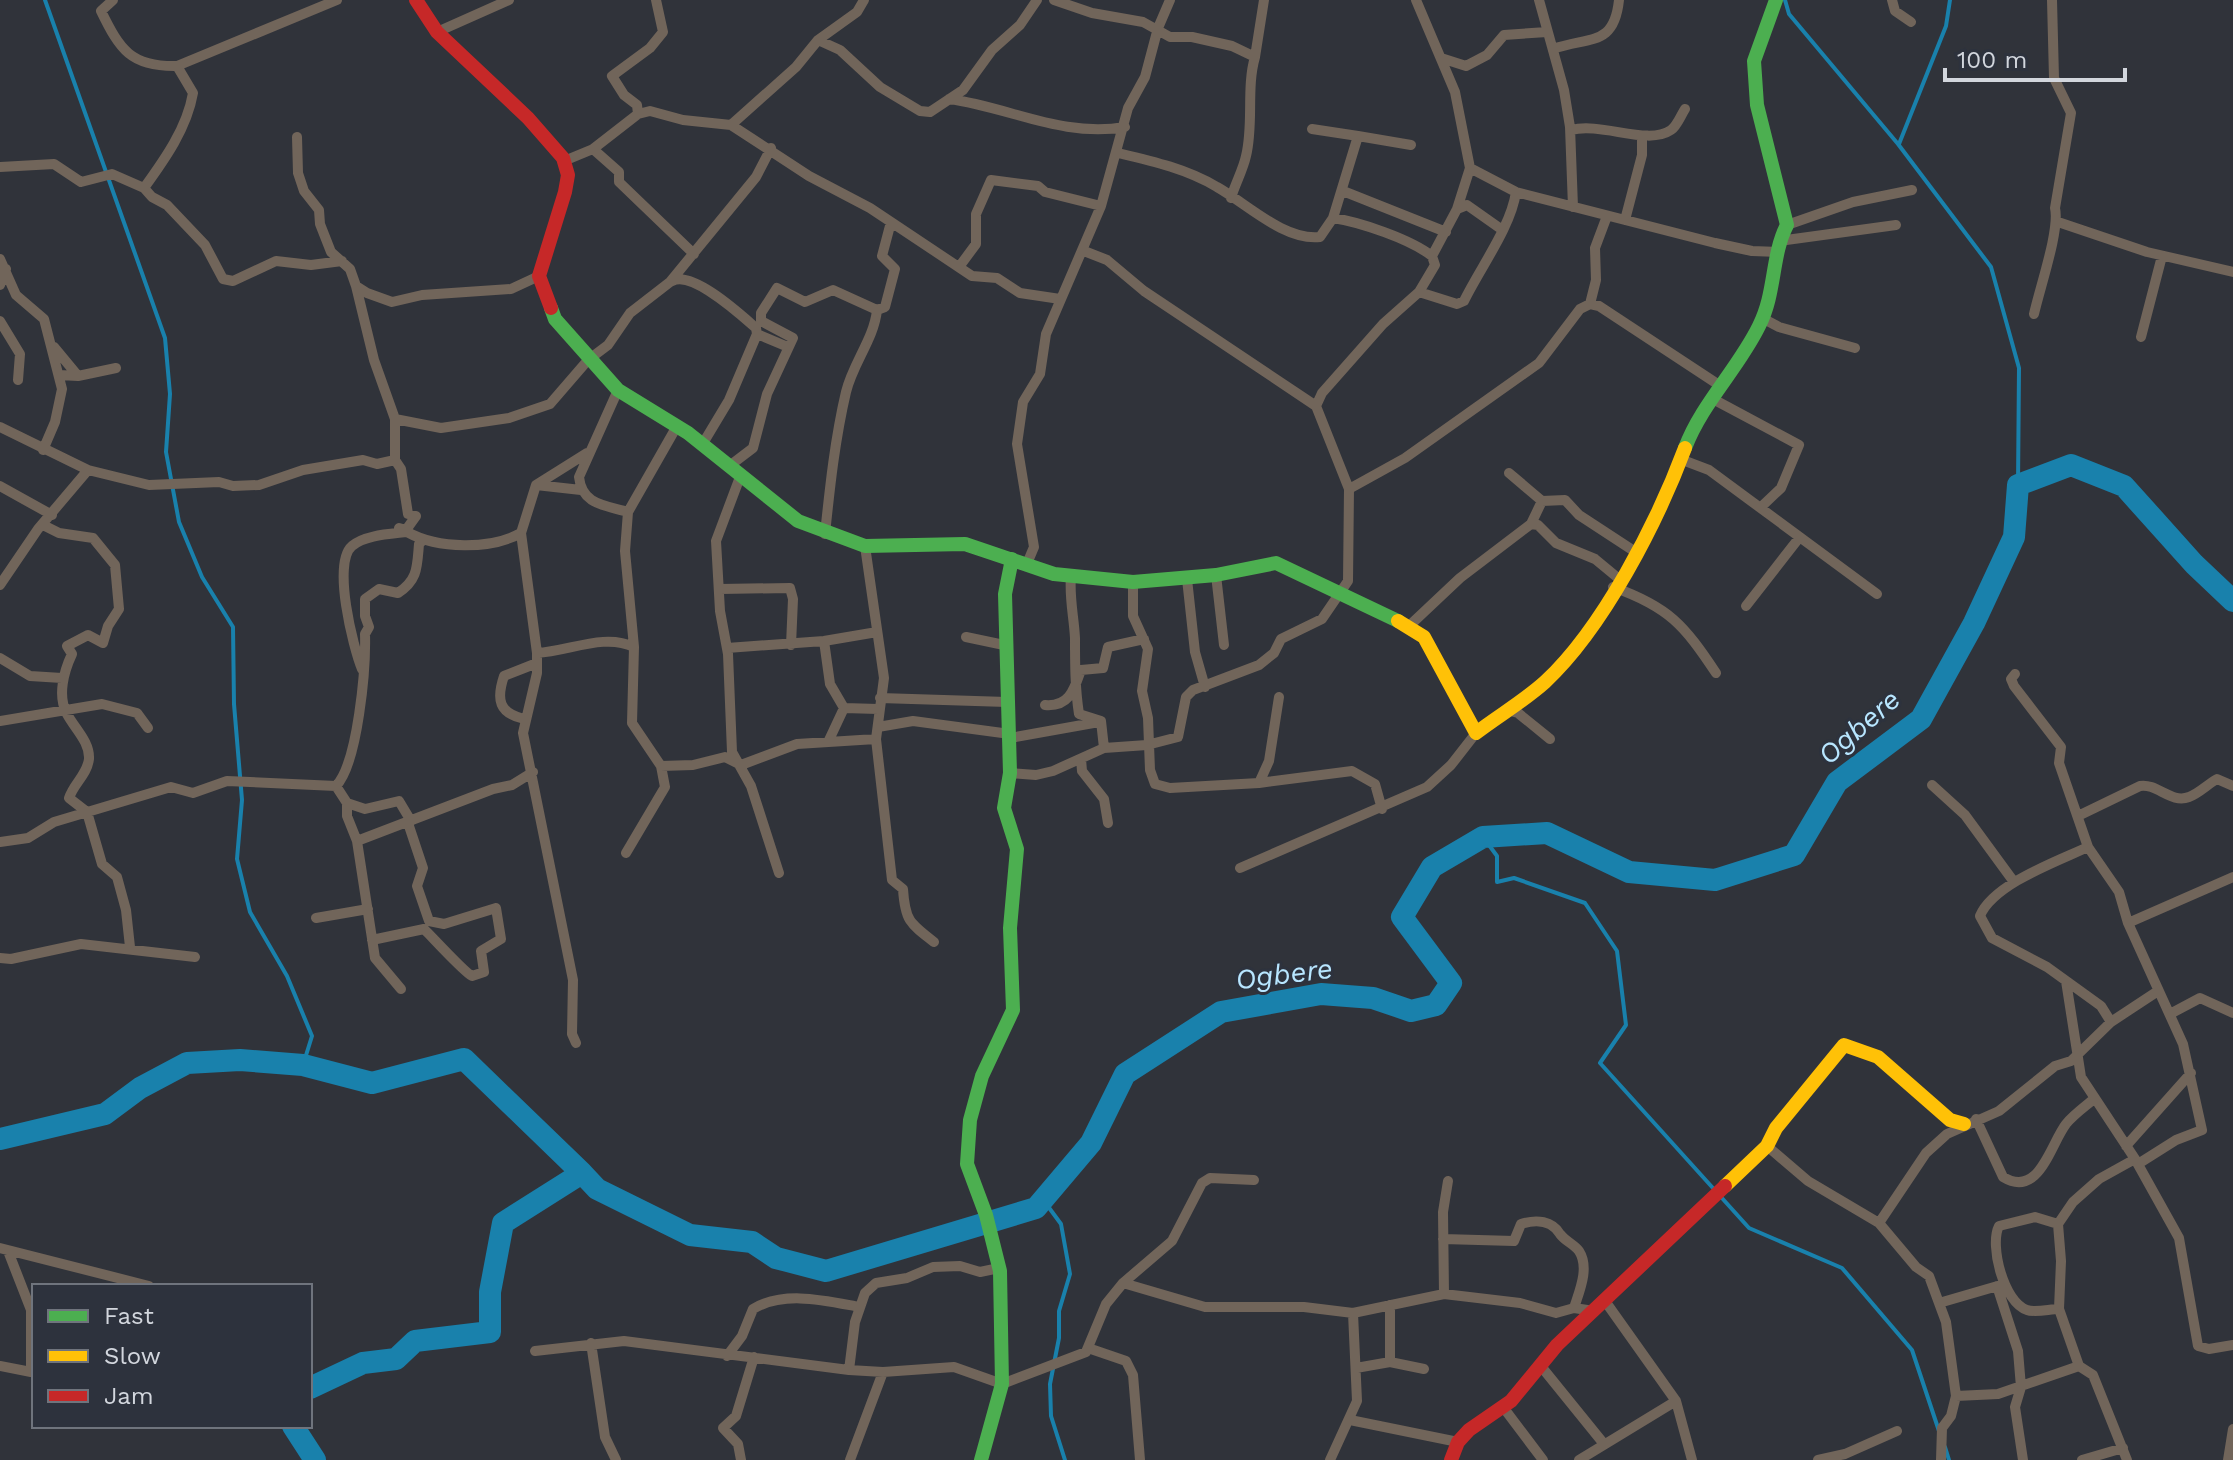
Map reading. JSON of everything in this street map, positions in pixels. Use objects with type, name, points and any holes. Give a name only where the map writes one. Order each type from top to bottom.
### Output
[{"type":"street","points":[[113,0],[101,11],[127,55],[151,67],[177,66],[337,0]]},
{"type":"street","points":[[416,0],[437,32],[528,118],[564,161],[568,175],[565,192],[539,276],[555,319],[588,360],[618,390],[677,426],[798,521],[825,534],[865,546],[965,544],[1019,563],[1071,576],[1133,582],[1187,579],[1276,563],[1424,637],[1476,733]]},
{"type":"street","points":[[437,32],[509,0]]},
{"type":"street","points":[[638,114],[637,105],[624,95],[612,76],[650,48],[663,32],[656,0]]},
{"type":"street","points":[[731,125],[796,67],[818,40],[857,12],[864,0]]},
{"type":"street","points":[[818,40],[840,50],[866,79],[920,111],[930,112],[963,90],[992,50],[1020,25],[1037,0]]},
{"type":"street","points":[[1054,0],[1158,28],[1170,37],[1192,37],[1232,46],[1255,57]]},
{"type":"street","points":[[981,1460],[1002,1384],[999,1268],[986,1215],[967,1164],[970,1120],[982,1076],[1013,1010],[1010,928],[1017,849],[1004,808],[1010,773],[1004,645],[1005,594],[1019,563],[1034,547],[1017,444],[1019,421],[1023,402],[1040,374],[1046,334],[1101,206],[1128,108],[1145,77],[1158,28],[1170,0]]},
{"type":"street","points":[[1231,198],[1246,156],[1253,98],[1250,72],[1264,0]]},
{"type":"street","points":[[1312,403],[1383,324],[1419,292],[1457,209],[1470,168],[1455,92],[1416,0]]},
{"type":"street","points":[[1539,0],[1571,130],[1573,207]]},
{"type":"street","points":[[1553,49],[1606,35],[1616,25],[1619,0]]},
{"type":"street","points":[[1240,868],[1427,787],[1451,765],[1476,733],[1565,664],[1585,638],[1665,501],[1693,426],[1762,318],[1775,283],[1779,247],[1787,225],[1757,105],[1754,61],[1776,0]]},
{"type":"street","points":[[1892,0],[1895,11],[1911,22]]},
{"type":"street","points":[[2034,314],[2043,267],[2058,222],[2055,208],[2071,113],[2054,78],[2052,0]]},
{"type":"street","points":[[1441,58],[1466,66],[1487,55],[1504,35],[1547,32]]},
{"type":"street","points":[[144,188],[166,160],[189,115],[193,93],[177,66]]},
{"type":"street","points":[[949,99],[989,104],[1016,117],[1069,129],[1098,132],[1125,127]]},
{"type":"street","points":[[1571,130],[1614,129],[1642,138],[1672,130],[1685,109]]},
{"type":"street","points":[[564,161],[593,149],[638,114],[658,111],[683,120],[731,125],[771,148],[809,176],[891,222],[972,276],[997,278],[1020,293],[1060,299]]},
{"type":"street","points":[[1312,129],[1411,145]]},
{"type":"street","points":[[1118,153],[1184,172],[1219,187],[1231,198],[1304,237],[1320,237],[1333,218],[1358,136]]},
{"type":"street","points":[[297,137],[301,182],[319,210],[320,224],[331,252],[350,269],[356,286],[374,360],[395,419],[395,460],[401,469],[408,514],[416,516],[406,530],[399,528],[353,544],[345,554],[345,599],[355,651],[363,671]]},
{"type":"street","points":[[1625,220],[1642,155],[1642,138]]},
{"type":"street","points":[[670,282],[756,177],[771,148]]},
{"type":"street","points":[[593,149],[619,172],[619,182],[694,254]]},
{"type":"street","points":[[0,167],[54,164],[81,182],[112,174],[144,188],[167,205],[205,245],[223,279],[233,281],[276,261],[311,265],[342,261]]},
{"type":"street","points":[[1470,168],[1516,192],[1752,251],[1896,225]]},
{"type":"street","points":[[959,267],[976,244],[976,214],[991,180],[1038,186],[1045,192],[1101,206]]},
{"type":"street","points":[[1787,225],[1853,202],[1912,190]]},
{"type":"street","points":[[1343,191],[1446,232]]},
{"type":"street","points":[[1419,292],[1457,304],[1464,301],[1501,229],[1513,214],[1516,192]]},
{"type":"street","points":[[1457,209],[1467,205],[1501,229]]},
{"type":"street","points":[[1590,304],[1596,280],[1595,248],[1607,216]]},
{"type":"street","points":[[1333,218],[1349,220],[1420,247],[1433,260]]},
{"type":"street","points":[[779,873],[741,765],[729,754],[727,648],[720,611],[716,541],[734,472],[753,448],[767,394],[793,338],[761,321],[761,313],[777,288],[805,302],[833,290],[877,310],[885,307],[895,269],[882,256],[891,222]]},
{"type":"street","points":[[2058,222],[2162,256],[2233,272]]},
{"type":"street","points":[[1010,773],[1036,775],[1104,748],[1147,745],[1178,737],[1186,697],[1193,690],[1259,665],[1274,653],[1281,639],[1322,619],[1348,581],[1349,489],[1312,403],[1144,291],[1107,260],[1084,251]]},
{"type":"street","points":[[2141,337],[2162,256]]},
{"type":"street","points":[[0,285],[3,264]]},
{"type":"street","points":[[3,264],[16,295],[44,319],[59,375],[60,401],[43,450]]},
{"type":"street","points":[[356,286],[392,302],[422,295],[511,289],[539,276]]},
{"type":"street","points":[[395,419],[441,428],[536,412],[559,395],[588,360],[608,345],[630,313],[679,277],[688,279],[725,302],[756,328],[757,334],[729,400],[702,445]]},
{"type":"street","points":[[1349,489],[1405,458],[1539,363],[1580,309],[1590,304],[1599,306],[1715,392],[1799,445],[1781,488],[1761,507]]},
{"type":"street","points":[[825,534],[832,458],[847,389],[876,326],[877,310]]},
{"type":"street","points":[[1762,318],[1779,327],[1855,348]]},
{"type":"street","points":[[0,321],[20,354],[18,380]]},
{"type":"street","points":[[757,334],[788,347]]},
{"type":"street","points":[[51,345],[78,376]]},
{"type":"street","points":[[59,375],[78,376],[116,368]]},
{"type":"street","points":[[618,390],[587,453],[579,477],[581,490],[591,502],[628,512]]},
{"type":"street","points":[[626,853],[665,787],[661,766],[632,723],[634,647],[625,551],[628,512],[677,426]]},
{"type":"street","points":[[0,427],[88,470],[149,485],[219,482],[233,486],[259,485],[303,470],[363,460],[377,464],[395,460]]},
{"type":"street","points":[[576,1043],[572,1034],[573,980],[548,871],[533,772],[523,733],[537,658],[521,533],[536,485],[587,453]]},
{"type":"street","points":[[1680,459],[1709,470],[1877,594]]},
{"type":"street","points":[[0,585],[88,470]]},
{"type":"street","points":[[1509,473],[1542,501],[1565,500],[1579,515],[1634,551]]},
{"type":"street","points":[[536,485],[581,490]]},
{"type":"street","points":[[0,486],[52,515]]},
{"type":"street","points":[[1408,627],[1460,578],[1531,524],[1542,501]]},
{"type":"street","points":[[1531,524],[1538,525],[1556,543],[1595,559],[1616,583],[1672,617],[1689,631],[1716,673]]},
{"type":"street","points":[[43,525],[59,533],[93,538],[115,565],[119,609],[108,626],[103,643],[88,635],[67,646],[72,654],[62,678],[65,712],[88,748],[85,773],[73,786],[69,798],[87,812],[102,864],[117,877],[126,910],[130,947]]},
{"type":"street","points":[[382,535],[407,532],[422,541],[493,544],[521,533]]},
{"type":"street","points":[[1746,606],[1799,538]]},
{"type":"street","points":[[0,842],[28,838],[54,822],[171,787],[193,793],[227,781],[336,786],[344,778],[353,744],[365,634],[369,627],[365,616],[365,599],[379,589],[398,593],[410,585],[415,579],[419,544],[422,541]]},
{"type":"street","points":[[865,546],[884,678],[877,733],[892,880],[903,889],[905,915],[911,924],[934,942]]},
{"type":"street","points":[[1216,575],[1224,645]]},
{"type":"street","points":[[1071,576],[1069,603],[1075,636],[1075,688],[1079,714],[1101,721]]},
{"type":"street","points":[[1187,579],[1195,652],[1205,687]]},
{"type":"street","points":[[1133,582],[1133,616],[1148,649],[1142,691],[1148,718],[1147,745],[1155,784],[1170,788],[1259,783],[1352,771],[1375,784],[1382,809]]},
{"type":"street","points":[[720,589],[790,588],[793,599],[791,645]]},
{"type":"street","points":[[727,648],[791,645],[877,632]]},
{"type":"street","points":[[966,637],[1004,645]]},
{"type":"street","points":[[1045,705],[1063,703],[1075,688],[1081,670],[1103,668],[1108,647],[1144,639]]},
{"type":"street","points":[[524,719],[509,715],[502,709],[499,700],[504,676],[537,658],[616,640],[634,647]]},
{"type":"street","points":[[824,641],[830,684],[844,708],[834,736],[829,740]]},
{"type":"street","points":[[0,658],[30,676],[62,678]]},
{"type":"street","points":[[2015,674],[2011,679],[2014,686],[2061,747],[2059,763],[2088,847],[2119,892],[2128,923],[2170,1014],[2191,1073],[2195,1108],[2202,1130],[2176,1140],[2091,1187],[2073,1202],[2058,1224],[2061,1261],[2059,1309],[2079,1366],[2093,1375],[2127,1460]]},
{"type":"street","points":[[1259,783],[1269,761],[1279,697]]},
{"type":"street","points":[[844,708],[879,703],[1007,702]]},
{"type":"street","points":[[0,721],[65,712],[85,705],[122,708],[137,713],[148,728]]},
{"type":"street","points":[[1507,710],[1518,713],[1550,739]]},
{"type":"street","points":[[741,765],[797,744],[877,733],[913,721],[1010,736],[1101,721]]},
{"type":"street","points":[[1101,721],[1104,748]]},
{"type":"street","points":[[661,766],[693,765],[729,754]]},
{"type":"street","points":[[1081,759],[1082,771],[1104,799],[1108,823]]},
{"type":"street","points":[[357,841],[493,789],[512,785],[533,772]]},
{"type":"street","points":[[2078,816],[2148,784],[2168,796],[2188,798],[2217,779],[2233,786]]},
{"type":"street","points":[[1932,785],[1965,815],[2014,882]]},
{"type":"street","points":[[336,786],[347,803],[347,816],[357,841],[372,940],[381,969],[401,989]]},
{"type":"street","points":[[347,803],[365,809],[399,801],[410,822],[423,868],[417,886],[429,921],[444,924],[496,908],[501,939],[481,951],[484,972],[472,976],[464,973],[449,951],[424,929],[372,940]]},
{"type":"street","points":[[2088,847],[2014,882],[1983,907],[1980,916],[1992,938],[2066,981],[2101,1006],[2111,1022]]},
{"type":"street","points":[[2128,923],[2233,877]]},
{"type":"street","points":[[316,918],[368,909]]},
{"type":"street","points":[[0,958],[11,959],[81,944],[95,948],[130,947],[195,957]]},
{"type":"street","points":[[2066,981],[2081,1077],[2137,1162],[2179,1238],[2198,1346],[2209,1349],[2233,1345]]},
{"type":"street","points":[[1879,1223],[1926,1153],[1970,1122],[1999,1111],[2055,1066],[2077,1056],[2111,1022],[2158,991]]},
{"type":"street","points":[[2170,1014],[2200,998],[2233,1013]]},
{"type":"street","points":[[1451,1460],[1458,1442],[1503,1407],[1540,1365],[1767,1146],[1776,1128],[1844,1045],[1878,1057],[1950,1120],[1970,1122]]},
{"type":"street","points":[[2126,1146],[2191,1073]]},
{"type":"street","points":[[1970,1122],[2003,1177],[2012,1183],[2025,1182],[2037,1175],[2066,1124],[2095,1098]]},
{"type":"street","points":[[1767,1146],[1808,1181],[1879,1223],[1916,1267],[1929,1276],[1953,1362],[1956,1396],[1951,1416],[1942,1428],[1941,1460]]},
{"type":"street","points":[[535,1351],[591,1343],[648,1343],[849,1370],[883,1372],[954,1367],[1002,1384],[1065,1361],[1088,1348],[1106,1304],[1123,1283],[1172,1241],[1202,1183],[1210,1178],[1254,1180]]},
{"type":"street","points":[[1444,1294],[1443,1239],[1448,1181]]},
{"type":"street","points":[[2023,1460],[2015,1407],[2021,1387],[2018,1351],[1994,1250],[1999,1226],[2035,1217],[2058,1224]]},
{"type":"street","points":[[1443,1239],[1514,1241],[1521,1224],[1539,1222],[1557,1227],[1579,1250],[1582,1262],[1583,1280],[1574,1308]]},
{"type":"street","points":[[4,1250],[141,1284]]},
{"type":"street","points":[[0,1366],[31,1372],[31,1310],[4,1250]]},
{"type":"street","points":[[849,1370],[865,1293],[883,1280],[907,1278],[933,1267],[960,1266],[980,1272],[999,1268]]},
{"type":"street","points":[[1123,1283],[1205,1307],[1304,1307],[1353,1313],[1444,1294],[1520,1303],[1556,1313],[1600,1306]]},
{"type":"street","points":[[1939,1303],[2002,1284]]},
{"type":"street","points":[[2002,1284],[2027,1311],[2059,1309]]},
{"type":"street","points":[[727,1356],[742,1336],[753,1309],[771,1300],[818,1299],[860,1307]]},
{"type":"street","points":[[1390,1305],[1390,1362]]},
{"type":"street","points":[[1600,1306],[1676,1401],[1692,1460]]},
{"type":"street","points":[[1330,1460],[1357,1401],[1353,1313]]},
{"type":"street","points":[[591,1343],[605,1437],[616,1460]]},
{"type":"street","points":[[1088,1348],[1126,1361],[1133,1375],[1140,1460]]},
{"type":"street","points":[[741,1460],[738,1444],[723,1428],[736,1416],[754,1357]]},
{"type":"street","points":[[1356,1368],[1390,1362],[1424,1369]]},
{"type":"street","points":[[1540,1365],[1604,1444]]},
{"type":"street","points":[[1956,1396],[1978,1397],[2021,1387],[2079,1366]]},
{"type":"street","points":[[850,1460],[883,1372]]},
{"type":"street","points":[[1579,1460],[1676,1401]]},
{"type":"street","points":[[1503,1407],[1543,1460]]},
{"type":"street","points":[[1350,1420],[1458,1442]]},
{"type":"street","points":[[2228,1460],[2233,1429]]},
{"type":"street","points":[[1818,1460],[1845,1454],[1897,1431]]},
{"type":"street","points":[[2082,1460],[2123,1448]]},
{"type":"waterway","points":[[45,0],[165,338],[170,394],[166,452],[179,522],[202,577],[233,627],[234,704],[242,800],[237,859],[250,912],[287,976],[312,1036],[303,1065]]},
{"type":"waterway","points":[[1785,0],[1789,14],[1898,144],[1991,267],[2019,368],[2018,485]]},
{"type":"waterway","points":[[1899,144],[1946,26],[1950,0]]},
{"type":"waterway","name":"Ogbere","points":[[312,1387],[363,1363],[396,1359],[415,1341],[490,1332],[490,1292],[503,1223],[582,1173],[597,1189],[690,1235],[752,1242],[776,1258],[826,1271],[1036,1208],[1091,1143],[1125,1074],[1221,1012],[1321,994],[1373,998],[1411,1011],[1436,1005],[1451,983],[1402,917],[1432,867],[1483,837],[1547,833],[1629,872],[1715,880],[1794,855],[1837,782],[1921,719],[1974,623],[2014,537],[2018,485],[2071,465],[2124,486],[2194,564],[2233,601]]},
{"type":"waterway","points":[[1483,837],[1497,856],[1497,882],[1514,878],[1585,903],[1617,951],[1626,1025],[1600,1063],[1749,1228],[1842,1268],[1912,1350],[1939,1431]]},
{"type":"waterway","points":[[0,1139],[105,1114],[140,1088],[187,1063],[240,1060],[303,1065],[372,1083],[464,1059],[582,1173]]},
{"type":"waterway","points":[[1036,1208],[1047,1205],[1061,1224],[1070,1274],[1059,1311],[1059,1338],[1050,1384],[1051,1416],[1065,1460]]},
{"type":"waterway","name":"Ogbere","points":[[294,1428],[315,1460]]},
{"type":"waterway","points":[[1945,1447],[1949,1460]]},
{"type":"traffic: fast","points":[[1685,448],[1701,416],[1759,326],[1787,225],[1757,105],[1754,61],[1776,0]]},
{"type":"traffic: fast","points":[[551,308],[555,319],[618,390],[688,433],[798,521],[865,546],[965,544],[1054,574],[1133,582],[1216,575],[1276,563],[1398,621]]},
{"type":"traffic: fast","points":[[981,1460],[1002,1384],[1000,1271],[986,1215],[967,1164],[970,1120],[982,1076],[1013,1010],[1010,928],[1017,849],[1004,808],[1010,773],[1005,594],[1012,559]]},
{"type":"traffic: slow","points":[[1398,621],[1424,637],[1476,733],[1545,682],[1587,633],[1644,541],[1685,448]]},
{"type":"traffic: slow","points":[[1725,1186],[1767,1146],[1776,1128],[1844,1045],[1878,1057],[1950,1120],[1964,1124]]},
{"type":"traffic: jam","points":[[416,0],[437,32],[528,118],[563,158],[568,175],[565,192],[539,276],[551,308]]},
{"type":"traffic: jam","points":[[1451,1460],[1458,1442],[1469,1430],[1511,1401],[1557,1345],[1725,1186]]}]
